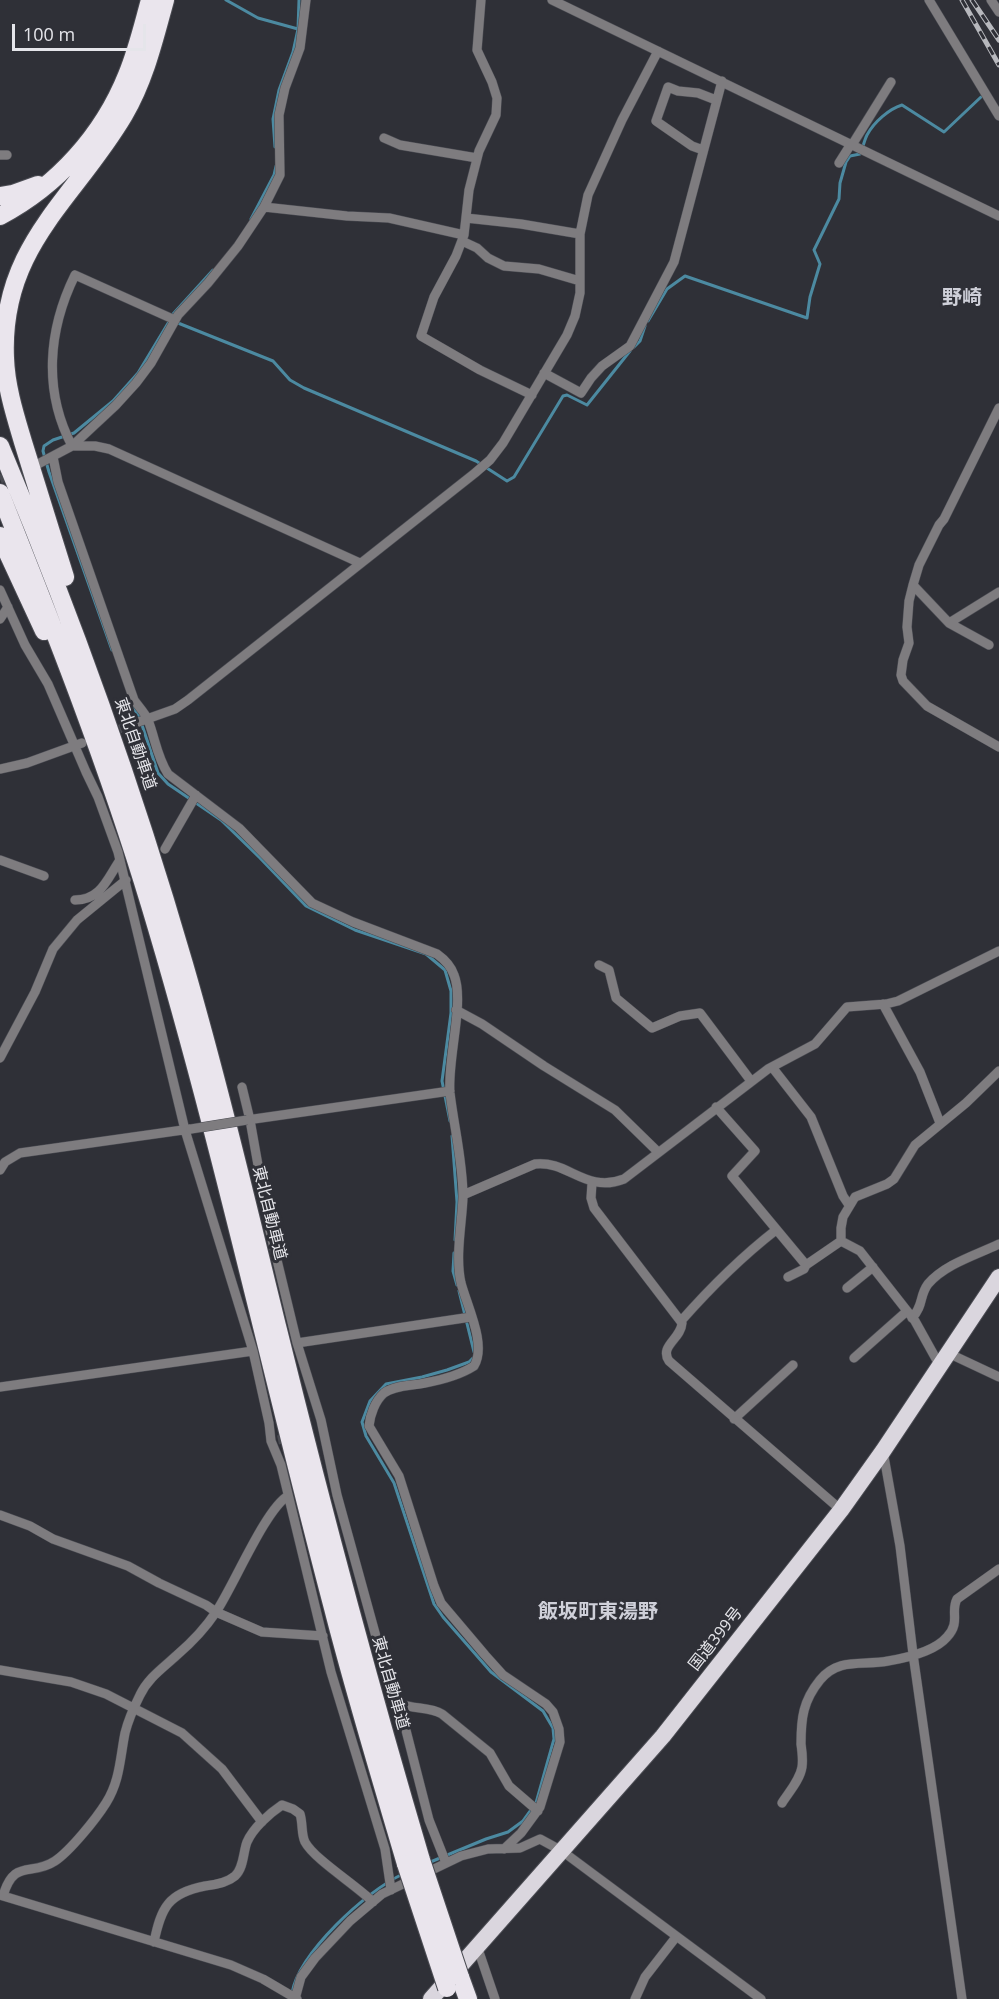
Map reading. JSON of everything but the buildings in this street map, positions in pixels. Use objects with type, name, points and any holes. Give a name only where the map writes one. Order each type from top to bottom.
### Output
[{"type":"highway","points":[[125,774],[108,712],[43,510],[14,410],[4,357],[6,316],[10,295],[24,258],[119,93],[134,58],[150,0]]},
{"type":"highway","points":[[0,228],[41,204],[115,130],[135,95],[148,61],[165,0]]},
{"type":"highway","points":[[0,196],[38,185],[80,163]]},
{"type":"highway","points":[[0,216],[28,200],[80,163]]},
{"type":"highway","name":"東北自動車道","points":[[0,447],[58,588],[125,774],[184,965],[247,1200],[413,1862]]},
{"type":"highway","name":"東北自動車道","points":[[0,493],[88,718],[111,781],[144,886],[191,1048],[334,1612],[453,1988],[468,1999]]},
{"type":"highway","points":[[0,536],[29,603],[88,718]]},
{"type":"highway","name":"国道399号","points":[[431,1999],[663,1736],[841,1510],[999,1277]]},
{"type":"street","points":[[306,0],[300,48],[285,88],[279,115],[280,175],[264,207],[238,246],[172,319],[151,363],[136,383],[116,405],[68,438],[46,460],[58,482],[140,722],[168,774],[194,799],[239,828],[312,903],[353,922],[429,951],[443,959],[454,975],[457,989],[456,1010],[446,1092],[457,1131],[463,1195],[460,1272],[467,1318],[480,1352],[472,1367],[442,1380],[401,1387],[384,1393],[372,1411],[369,1426],[399,1476],[441,1603],[499,1672],[546,1704],[557,1720],[560,1742],[534,1809],[521,1833],[504,1849]]},
{"type":"street","points":[[481,0],[477,50],[492,82],[497,107],[493,124],[481,145],[477,158],[469,190],[463,238],[434,297],[421,336],[480,370],[531,395]]},
{"type":"street","points":[[552,0],[999,216]]},
{"type":"street","points":[[929,0],[999,116]]},
{"type":"street","points":[[991,0],[999,12]]},
{"type":"street","points":[[140,722],[175,709],[188,700],[490,460],[503,443],[567,335],[575,316],[580,293],[580,234],[588,195],[658,51]]},
{"type":"street","points":[[544,373],[581,393],[602,366],[630,346],[674,262],[722,81]]},
{"type":"street","points":[[839,163],[857,147],[891,82]]},
{"type":"street","points":[[703,150],[692,146],[656,121],[668,87],[678,91],[698,93],[716,100]]},
{"type":"street","points":[[384,138],[400,146],[477,158]]},
{"type":"street","points":[[264,207],[389,218],[463,238],[488,258],[504,266],[539,269],[579,281]]},
{"type":"street","points":[[466,218],[580,234]]},
{"type":"street","points":[[68,438],[59,416],[51,357],[57,320],[75,275],[172,319]]},
{"type":"street","points":[[999,408],[919,565],[909,601],[907,627],[909,643],[901,675],[903,681],[927,706],[999,747]]},
{"type":"street","points":[[68,438],[121,453],[360,563]]},
{"type":"street","points":[[913,585],[949,623],[989,645]]},
{"type":"street","points":[[0,590],[25,645],[48,684],[78,744],[109,822],[126,880],[188,1129],[253,1351],[323,1636],[347,1712],[385,1849],[391,1884]]},
{"type":"street","points":[[949,623],[999,592]]},
{"type":"street","points":[[0,619],[8,607]]},
{"type":"street","points":[[0,769],[27,763],[78,744]]},
{"type":"street","points":[[165,849],[194,799]]},
{"type":"street","points":[[0,860],[44,876]]},
{"type":"street","points":[[75,900],[86,900],[98,894],[120,860]]},
{"type":"street","points":[[0,1058],[35,992],[53,949],[77,920],[126,880]]},
{"type":"street","points":[[463,1195],[535,1164],[545,1163],[592,1183],[616,1182],[624,1179],[751,1081],[815,1044],[847,1007],[898,1001],[999,951]]},
{"type":"street","points":[[599,964],[609,970],[616,998],[652,1028],[680,1016],[700,1012],[751,1081]]},
{"type":"street","points":[[883,1004],[920,1072],[940,1123]]},
{"type":"street","points":[[456,1010],[482,1024],[615,1110],[658,1152]]},
{"type":"street","points":[[772,1067],[811,1117],[843,1196],[849,1205]]},
{"type":"street","points":[[841,1241],[841,1228],[849,1205],[855,1197],[894,1179],[915,1145],[966,1103],[999,1071]]},
{"type":"street","points":[[242,1087],[269,1227],[319,1431],[382,1662],[395,1699],[429,1820],[444,1859]]},
{"type":"street","points":[[0,1170],[6,1162],[20,1153],[446,1092]]},
{"type":"street","points":[[716,1107],[755,1151],[732,1176],[806,1265]]},
{"type":"street","points":[[592,1183],[592,1203],[603,1222],[681,1321],[682,1329],[667,1348],[666,1357],[685,1377],[841,1510]]},
{"type":"street","points":[[681,1321],[712,1285],[741,1257],[776,1230]]},
{"type":"street","points":[[788,1277],[804,1269],[806,1265],[841,1241]]},
{"type":"street","points":[[841,1241],[860,1251],[944,1359],[999,1377]]},
{"type":"street","points":[[854,1358],[910,1314],[920,1310],[924,1291],[938,1275],[999,1244]]},
{"type":"street","points":[[848,1288],[873,1267]]},
{"type":"street","points":[[297,1343],[467,1318]]},
{"type":"street","points":[[0,1387],[253,1351]]},
{"type":"street","points":[[734,1419],[793,1365]]},
{"type":"street","points":[[883,1451],[900,1546],[962,1999]]},
{"type":"street","points":[[288,1496],[281,1500],[262,1529],[216,1612],[145,1686],[125,1731],[117,1782],[106,1804],[57,1860],[49,1865],[14,1874],[7,1882],[2,1895],[231,1965],[263,1979],[293,1997],[301,1977],[315,1958],[369,1898],[391,1884],[444,1859],[488,1849],[520,1848],[540,1839],[562,1851],[761,1999]]},
{"type":"street","points":[[0,1515],[53,1539],[128,1566],[216,1612],[262,1632],[323,1636]]},
{"type":"street","points":[[782,1803],[797,1780],[802,1767],[802,1712],[822,1678],[841,1664],[888,1661],[941,1643],[949,1635],[956,1622],[954,1604],[957,1599],[999,1569]]},
{"type":"street","points":[[0,1670],[71,1682],[135,1707],[182,1732],[222,1769],[262,1822]]},
{"type":"street","points":[[395,1699],[409,1708],[435,1710],[442,1714],[490,1753],[509,1785],[534,1809]]},
{"type":"street","points":[[154,1942],[162,1910],[168,1903],[194,1888],[211,1885],[235,1876],[240,1871],[250,1836],[282,1805],[300,1814],[306,1845],[369,1898]]},
{"type":"street","points":[[635,1999],[645,1977],[676,1937]]},
{"type":"street","points":[[477,1946],[495,1999]]},
{"type":"waterway","points":[[226,0],[258,18],[298,29]]},
{"type":"waterway","points":[[275,147],[273,119],[279,90],[293,52],[298,29],[299,0]]},
{"type":"waterway","points":[[648,321],[667,289],[685,276],[807,318],[810,297],[820,264],[814,250],[839,199],[840,183],[846,162],[850,156],[860,154],[867,135],[874,125],[887,113],[902,105],[944,132],[981,97]]},
{"type":"waterway","points":[[251,219],[274,175],[276,166]]},
{"type":"waterway","points":[[173,314],[213,270]]},
{"type":"waterway","points":[[112,650],[43,451],[44,446],[53,440],[74,433],[113,401],[138,373],[170,320]]},
{"type":"waterway","points":[[178,323],[273,361],[290,380],[304,388],[476,461],[507,481],[514,477],[563,396],[567,395],[587,405],[630,351]]},
{"type":"waterway","points":[[634,347],[640,341],[645,326]]},
{"type":"waterway","points":[[131,704],[139,716],[158,773],[168,784],[221,820],[306,906],[355,930],[426,954],[445,970],[451,991],[451,1013],[442,1081],[450,1121]]},
{"type":"waterway","points":[[452,1136],[457,1202],[455,1240]]},
{"type":"waterway","points":[[454,1253],[453,1271],[457,1285]]},
{"type":"waterway","points":[[459,1291],[474,1352]]},
{"type":"waterway","points":[[428,1863],[508,1832],[523,1821],[536,1803],[554,1739],[553,1728],[543,1711],[491,1672],[434,1604],[394,1483],[366,1436],[362,1422],[370,1401],[386,1384],[447,1370],[469,1362],[473,1358]]},
{"type":"waterway","points":[[292,1993],[297,1977],[320,1942],[371,1894],[403,1874]]},
{"type":"tunnel","points":[[0,479],[33,466]]},
{"type":"tunnel","points":[[107,734],[130,725]]},
{"type":"tunnel","points":[[278,1440],[315,1432]]},
{"type":"tunnel","points":[[351,1711],[388,1699]]},
{"type":"railway","points":[[962,0],[999,65]]},
{"type":"railway","points":[[972,0],[999,40]]},
{"type":"district","name":"野崎","points":[[962,298]]},
{"type":"district","name":"飯坂町東湯野","points":[[598,1612]]}]
